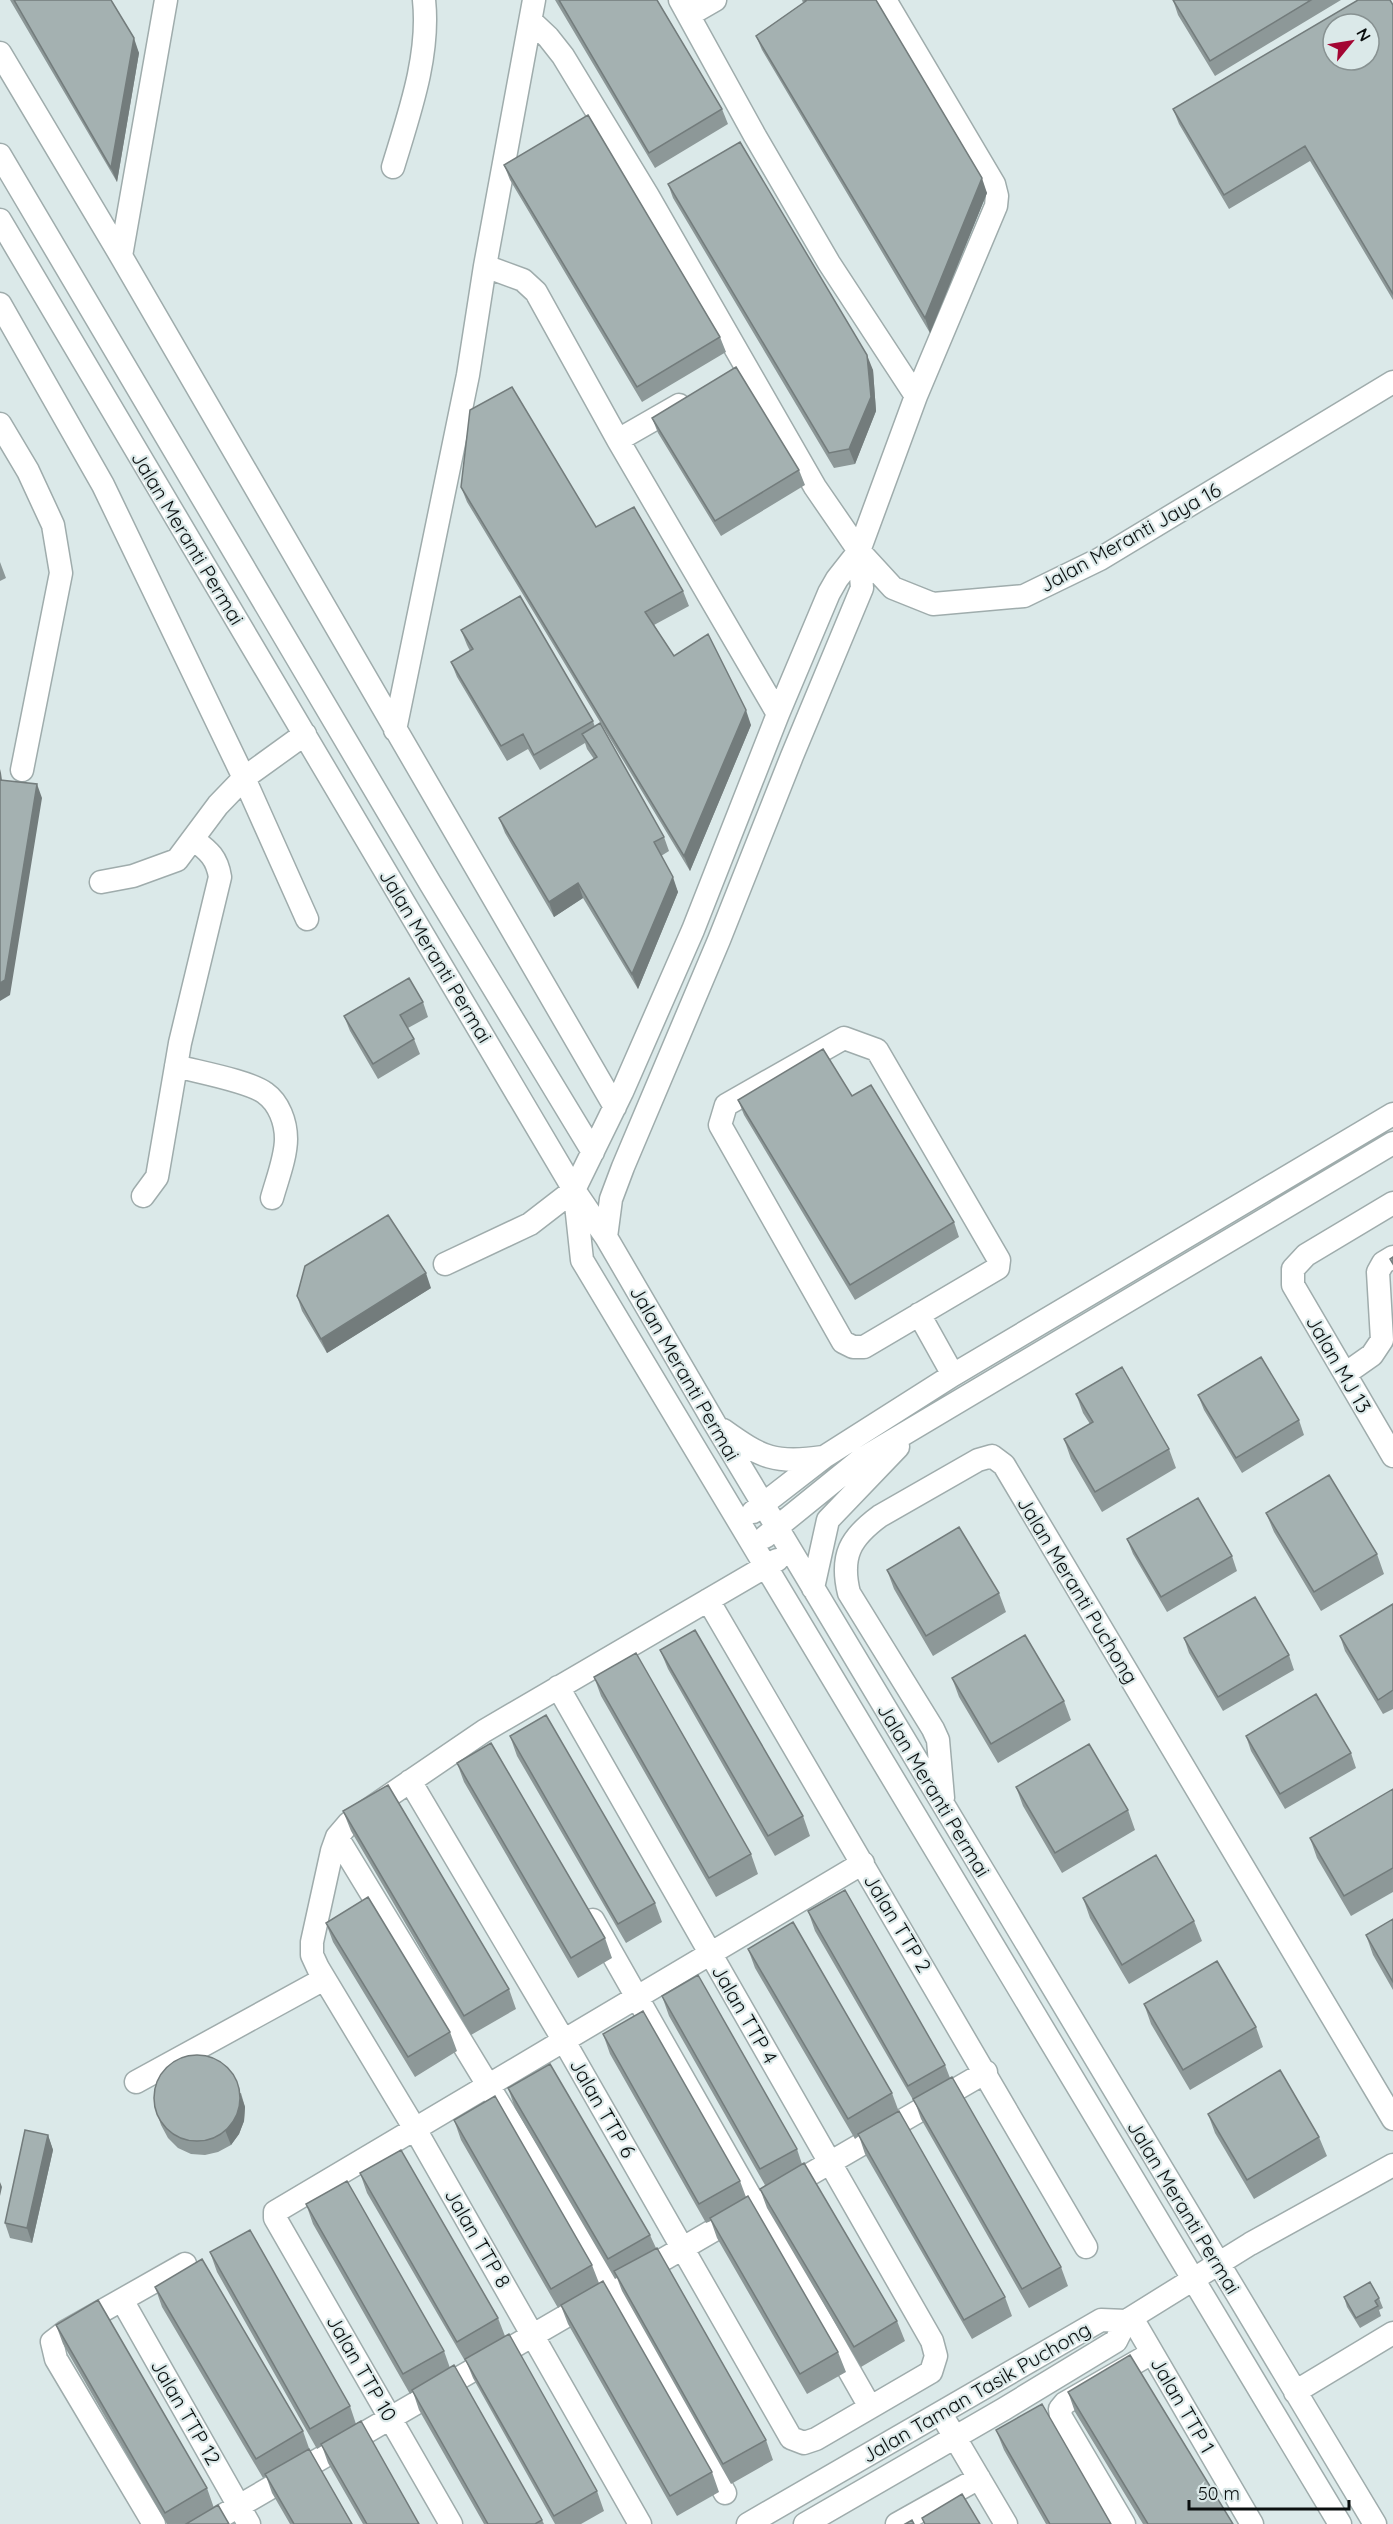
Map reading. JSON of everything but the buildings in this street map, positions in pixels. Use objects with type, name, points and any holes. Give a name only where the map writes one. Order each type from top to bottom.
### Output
[{"type":"street","points":[[121,256],[166,0]]},
{"type":"street","points":[[393,167],[415,92],[426,20],[424,0]]},
{"type":"street","points":[[715,0],[685,8],[745,141],[829,262],[916,396]]},
{"type":"street","points":[[445,1264],[530,1224],[574,1190],[615,1107],[693,930],[778,714],[829,593],[859,551],[916,396],[996,206],[997,196],[994,184],[885,0]]},
{"type":"street","points":[[395,730],[468,375],[485,266],[532,11]]},
{"type":"street","name":"Jalan Meranti Jaya 16","points":[[532,11],[657,191],[746,366],[815,487],[859,551],[893,588],[933,604],[1024,597],[1100,559],[1393,382]]},
{"type":"street","points":[[0,53],[121,256],[615,1107]]},
{"type":"street","name":"Jalan Meranti Permai","points":[[0,155],[436,894],[593,1152]]},
{"type":"street","name":"Jalan Meranti Permai","points":[[0,220],[574,1190],[606,1237],[715,1424],[1374,2524]]},
{"type":"street","points":[[485,266],[523,280],[536,292],[618,440],[778,714]]},
{"type":"street","points":[[0,304],[103,485],[244,778],[307,919]]},
{"type":"street","points":[[726,378],[746,366]]},
{"type":"street","points":[[618,440],[696,395]]},
{"type":"street","points":[[0,423],[28,471],[53,525],[61,573],[22,770]]},
{"type":"street","points":[[606,1237],[611,1198],[623,1167],[719,940],[862,588],[859,551]]},
{"type":"street","points":[[101,882],[133,876],[177,860],[218,806],[244,778],[304,734]]},
{"type":"street","points":[[142,1196],[157,1177],[176,1066],[220,877],[218,865],[212,854],[194,840]]},
{"type":"street","points":[[844,1038],[877,1050],[999,1260],[998,1268],[920,1314],[864,1347],[853,1347],[843,1342],[720,1125],[726,1105],[844,1038]]},
{"type":"street","points":[[176,1066],[252,1087],[265,1092],[275,1103],[284,1124],[286,1141],[272,1198]]},
{"type":"street","points":[[740,1522],[824,1457],[953,1376],[1393,1114]]},
{"type":"street","points":[[754,1546],[860,1460],[1393,1143]]},
{"type":"street","points":[[574,1190],[582,1260],[1340,2524]]},
{"type":"street","name":"Jalan MJ 13","points":[[1393,1203],[1306,1255],[1293,1269],[1293,1285],[1393,1456]]},
{"type":"street","points":[[1345,1374],[1372,1355],[1382,1340],[1378,1272],[1383,1263],[1393,1257]]},
{"type":"street","points":[[920,1314],[953,1376]]},
{"type":"street","points":[[813,1588],[828,1520],[923,1423]]},
{"type":"street","points":[[715,1424],[756,1453],[778,1460],[824,1457]]},
{"type":"street","name":"Jalan Meranti Puchong","points":[[944,1806],[938,1740],[849,1593],[844,1571],[849,1552],[866,1526],[978,1460],[992,1456],[1004,1465],[1393,2119]]},
{"type":"street","points":[[725,2493],[612,2289],[337,1837],[349,1823],[484,1731],[792,1552]]},
{"type":"street","name":"Jalan TTP 2","points":[[708,1600],[1086,2247]]},
{"type":"street","name":"Jalan TTP 4","points":[[558,1687],[932,2341],[936,2356],[931,2372],[870,2407]]},
{"type":"street","points":[[484,1731],[496,1752]]},
{"type":"street","name":"Jalan TTP 6","points":[[410,1781],[564,2041],[791,2438],[804,2443],[816,2439],[870,2407]]},
{"type":"street","name":"Jalan TTP 8","points":[[337,1837],[312,1942],[312,1954],[324,1978],[415,2129],[640,2524]]},
{"type":"street","points":[[415,2129],[863,1863]]},
{"type":"street","points":[[584,1905],[870,2407]]},
{"type":"street","points":[[136,2082],[324,1978]]},
{"type":"street","points":[[208,2524],[244,2515],[390,2418],[986,2073]]},
{"type":"street","name":"Jalan TTP 10","points":[[415,2129],[275,2212],[275,2218],[451,2524]]},
{"type":"street","points":[[1129,2320],[1250,2244],[1393,2165]]},
{"type":"street","points":[[154,2524],[56,2359],[52,2342],[65,2332],[185,2264]]},
{"type":"street","name":"Jalan TTP 12","points":[[122,2300],[244,2515]]},
{"type":"street","name":"Jalan Taman Tasik Puchong","points":[[748,2524],[1101,2320],[1129,2320]]},
{"type":"street","name":"Jalan TTP 1","points":[[1129,2320],[1152,2353],[1252,2524]]},
{"type":"street","name":"Jalan Taman Tasik Puchong","points":[[805,2524],[1004,2409],[1116,2340],[1129,2320]]},
{"type":"street","points":[[1295,2392],[1393,2333]]},
{"type":"street","points":[[1124,2524],[1061,2417],[1060,2409],[1065,2403],[1152,2353]]},
{"type":"street","points":[[940,2412],[1006,2524]]},
{"type":"street","points":[[897,2524],[979,2478]]}]
